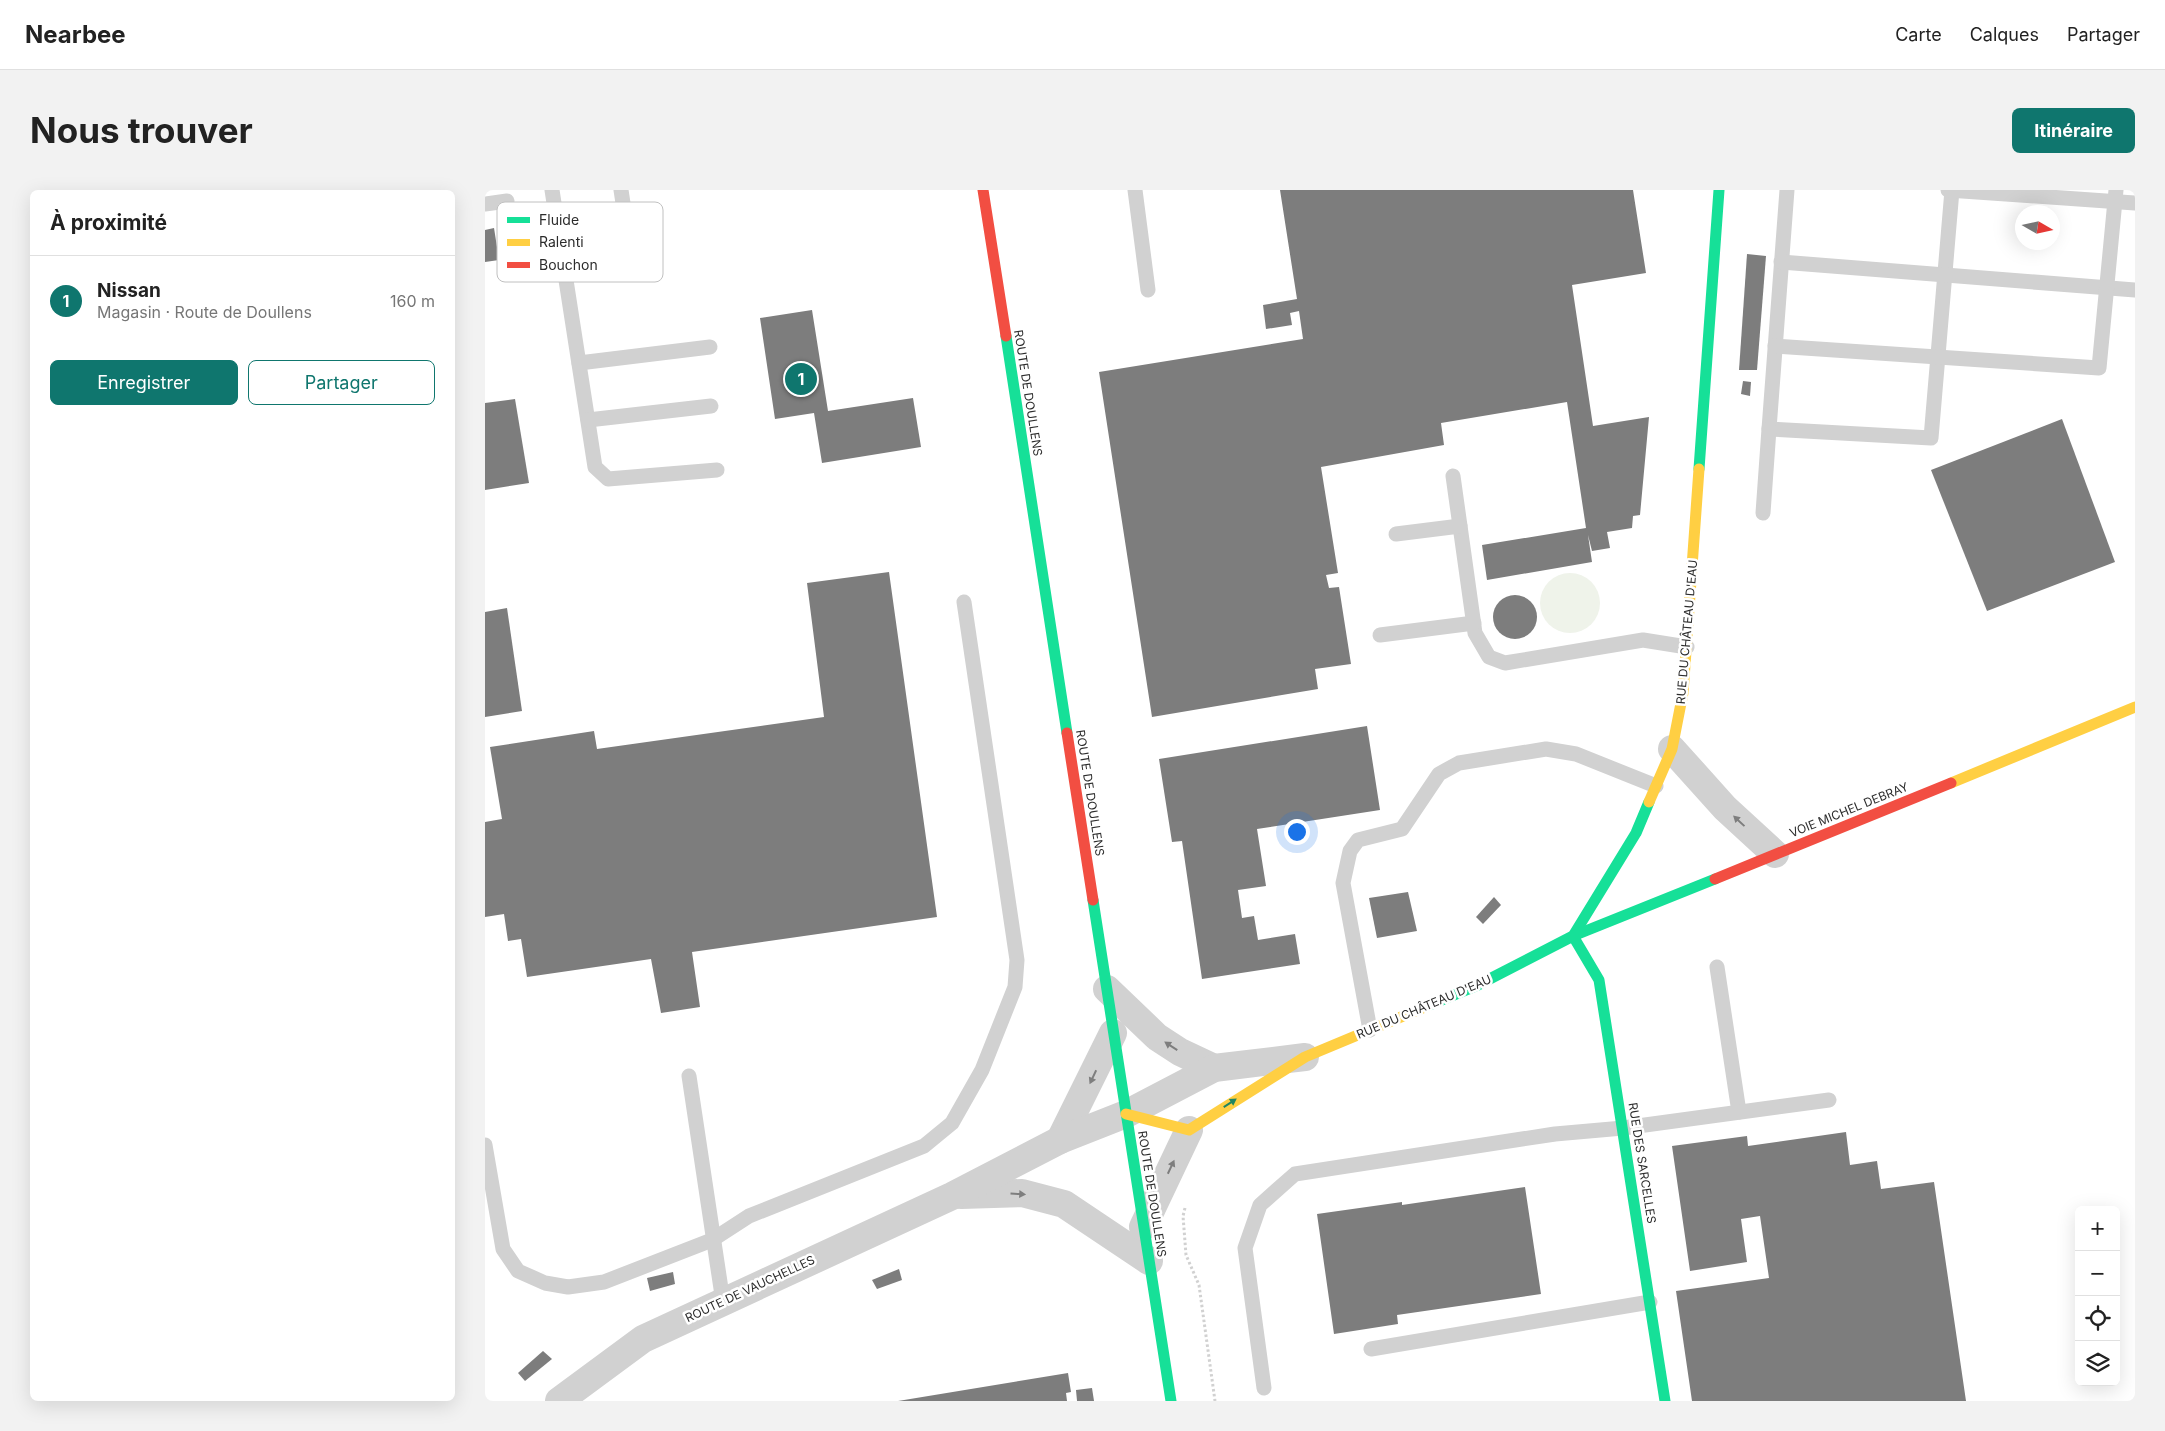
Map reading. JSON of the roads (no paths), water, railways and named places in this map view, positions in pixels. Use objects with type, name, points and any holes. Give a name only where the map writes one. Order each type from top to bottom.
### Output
[{"type":"street","name":"ROUTE DE DOULLENS","points":[[983,190],[1171,1401]]},
{"type":"street","name":"RUE DU CHÂTEAU D'EAU","points":[[1189,1130],[1305,1056],[1476,986],[1573,936],[1636,833],[1672,749],[1683,693],[1719,190]]},
{"type":"street","name":"VOIE MICHEL DEBRAY","points":[[1573,936],[2135,707]]},
{"type":"street","points":[[1672,749],[1725,808],[1775,854]]},
{"type":"street","name":"RUE DES SARCELLES","points":[[1573,936],[1599,980],[1665,1401]]},
{"type":"street","points":[[1107,989],[1157,1037],[1180,1052],[1214,1068]]},
{"type":"street","points":[[1060,1140],[1077,1110],[1113,1032]]},
{"type":"street","name":"RUE DU CHÂTEAU D'EAU","points":[[1126,1114],[1214,1068],[1305,1056]]},
{"type":"street","points":[[1126,1114],[1189,1130],[1143,1227]]},
{"type":"street","name":"ROUTE DE VAUCHELLES","points":[[559,1401],[643,1338],[952,1196],[1060,1140],[1126,1114]]},
{"type":"street","name":"ROUTE DE VAUCHELLES","points":[[952,1196],[1022,1193],[1064,1204],[1149,1261]]},
{"type":"lane","points":[[1135,190],[1148,290]]},
{"type":"lane","points":[[1763,513],[1787,190]]},
{"type":"lane","points":[[1948,190],[2116,196],[2135,203]]},
{"type":"lane","points":[[1769,430],[1931,438],[1952,190]]},
{"type":"lane","points":[[1775,346],[2099,368],[2116,196]]},
{"type":"lane","points":[[500,202],[507,201]]},
{"type":"lane","points":[[1781,262],[1945,273],[2135,290]]},
{"type":"lane","points":[[566,282],[595,467],[608,479],[717,470]]},
{"type":"lane","points":[[579,363],[710,347]]},
{"type":"lane","points":[[588,420],[711,406]]},
{"type":"lane","points":[[1453,476],[1475,633],[1489,657],[1505,663],[1643,640],[1687,647]]},
{"type":"lane","points":[[1396,534],[1460,526]]},
{"type":"lane","points":[[485,1144],[503,1249],[518,1271],[545,1283],[568,1287],[604,1282],[712,1240],[749,1216],[924,1146],[952,1123],[986,1061],[1015,987],[1017,960],[964,602]]},
{"type":"lane","points":[[1380,635],[1474,624]]},
{"type":"lane","points":[[1370,1030],[1343,883],[1351,851],[1358,840],[1403,829],[1439,774],[1459,763],[1546,749],[1576,754],[1656,786]]},
{"type":"lane","points":[[1717,967],[1739,1112]]},
{"type":"lane","points":[[689,1076],[712,1240],[723,1302]]},
{"type":"lane","points":[[1264,1388],[1245,1248],[1260,1205],[1295,1174],[1555,1134],[1623,1128],[1829,1100]]},
{"type":"lane","points":[[1371,1349],[1650,1302]]},
{"type":"place","name":"Nissan","points":[[801,379]]}]
